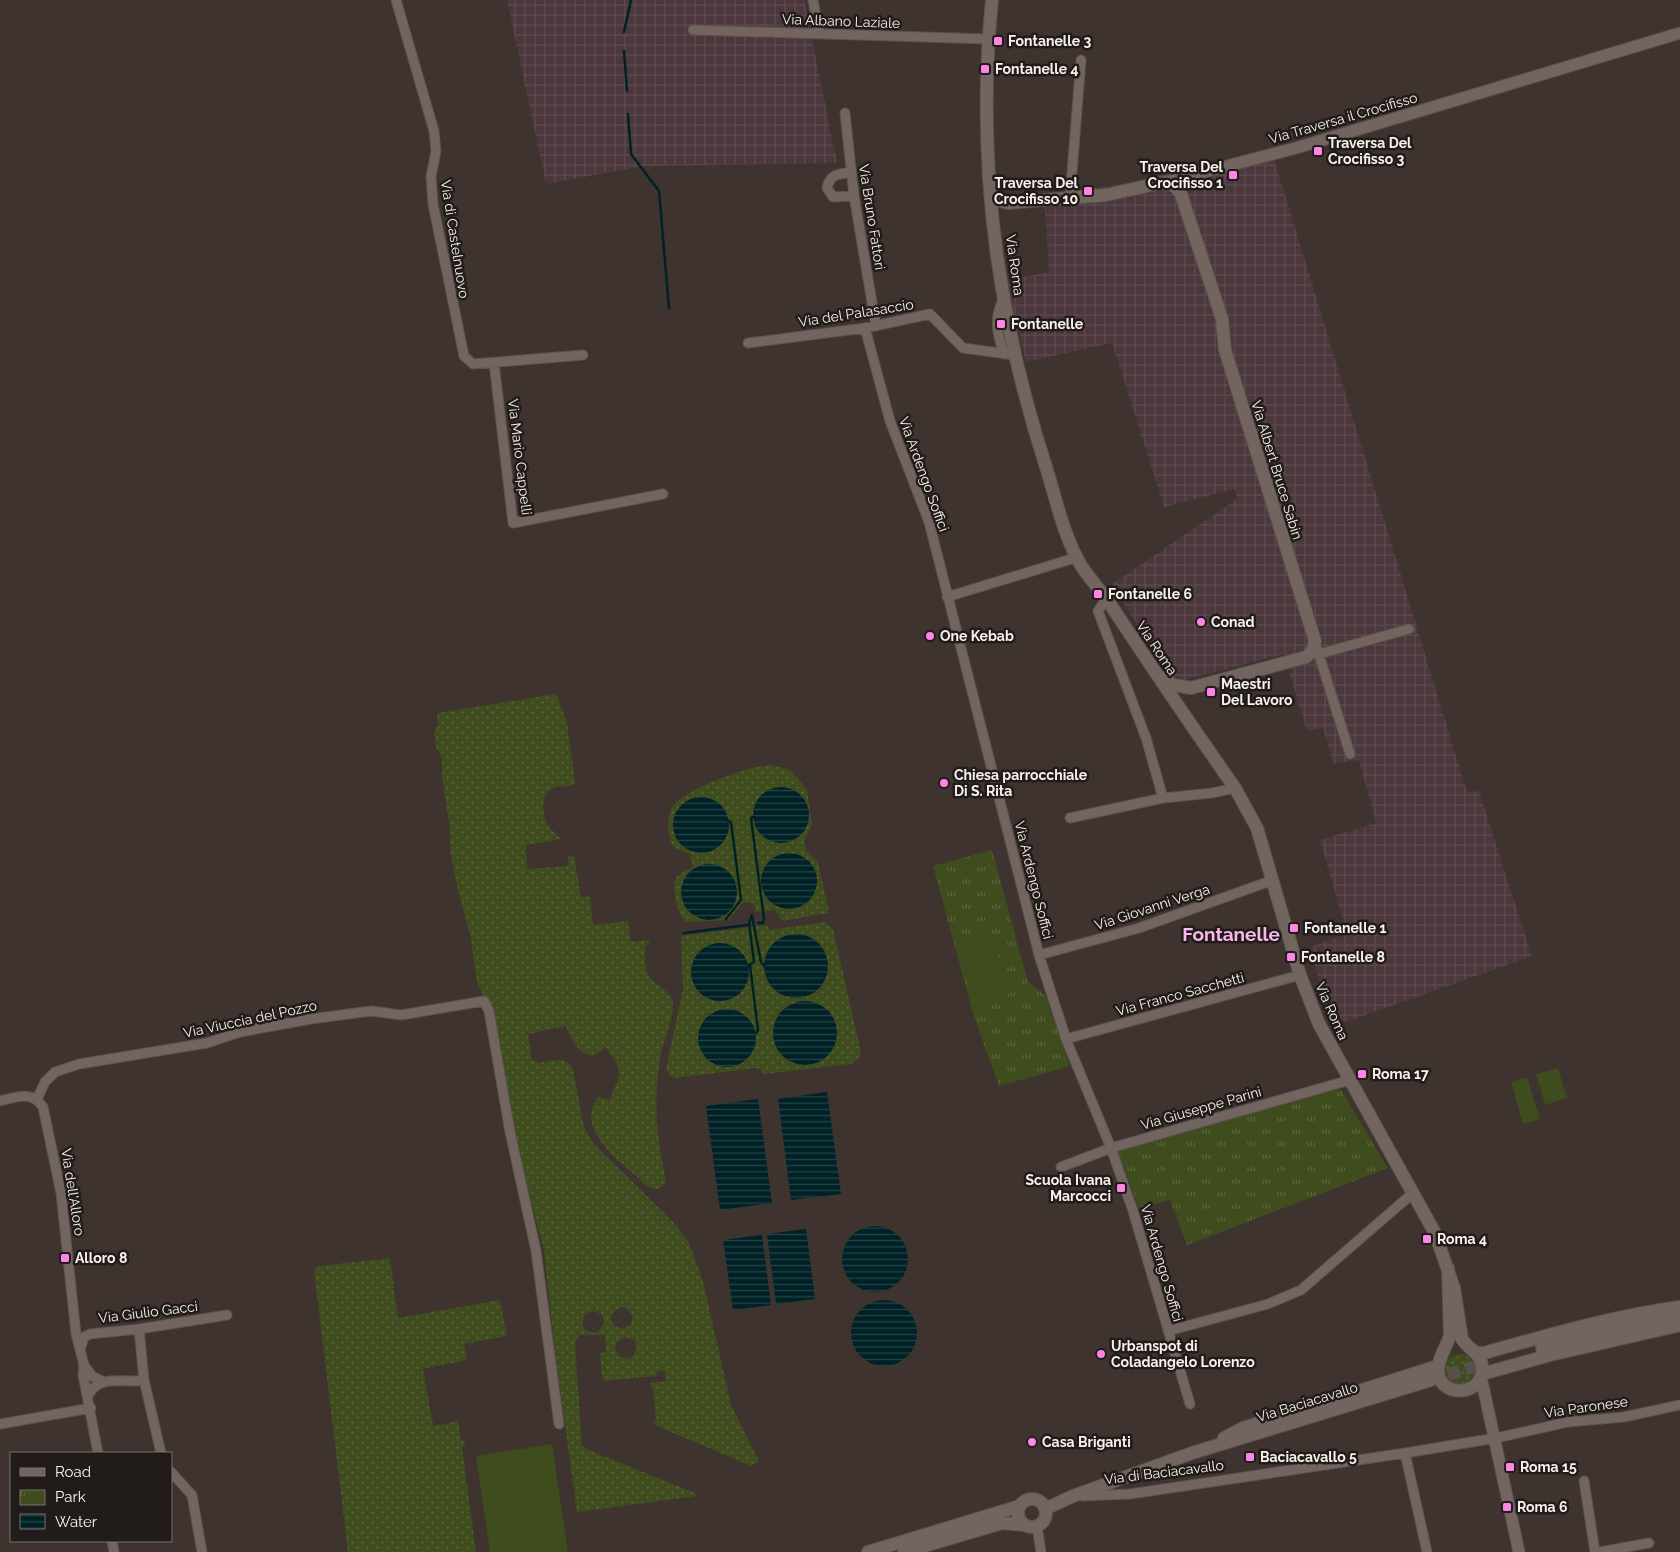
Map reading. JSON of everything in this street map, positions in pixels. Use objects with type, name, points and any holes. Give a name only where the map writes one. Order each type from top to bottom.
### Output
[{"type":"main road","name":"Via Roma","points":[[992,0],[988,39],[987,158],[989,190],[1004,296],[1009,354],[1078,558],[1186,719],[1235,788],[1254,820],[1300,975],[1319,1024],[1435,1234],[1456,1296],[1462,1339],[1482,1363],[1482,1375]]},
{"type":"main road","points":[[1160,184],[1174,185],[1181,194]]},
{"type":"main road","name":"Via Traversa il Crocifisso","points":[[1008,203],[1106,195],[1160,184]]},
{"type":"main road","points":[[989,190],[995,200],[1008,203]]},
{"type":"main road","name":"Via Albert Bruce Sabin","points":[[1181,194],[1222,319],[1225,350],[1315,641]]},
{"type":"main road","points":[[993,221],[996,212],[1008,203]]},
{"type":"main road","points":[[1154,670],[1168,683],[1191,688],[1306,657],[1313,650],[1315,641]]},
{"type":"main road","points":[[1186,719],[1183,698],[1191,688]]},
{"type":"main road","name":"Via Roma","points":[[1438,1366],[1450,1335],[1448,1268]]},
{"type":"main road","points":[[1444,1353],[1456,1347],[1484,1353],[1573,1328],[1640,1313],[1680,1307]]},
{"type":"main road","points":[[1488,1362],[1680,1314]]},
{"type":"main road","points":[[1644,1324],[1680,1319]]},
{"type":"main road","points":[[1192,1453],[1243,1428],[1438,1366],[1439,1376],[1445,1385],[1458,1391],[1468,1390],[1476,1384],[1482,1375],[1550,1355],[1680,1325]]},
{"type":"main road","name":"Via Baciacavallo","points":[[1192,1453],[1431,1380]]},
{"type":"main road","points":[[1192,1453],[1248,1446],[1445,1385]]},
{"type":"main road","name":"Via di Baciacavallo","points":[[1045,1509],[1073,1496],[1192,1453]]},
{"type":"main road","points":[[868,1552],[1020,1506],[1025,1501],[1039,1501],[1045,1509],[1044,1520],[1031,1525],[1002,1523],[904,1552]]},
{"type":"main road","points":[[1020,1506],[1019,1516],[1031,1525]]},
{"type":"street","name":"Via di Castelnuovo","points":[[396,0],[434,131],[436,151],[431,177],[434,204],[462,350],[464,356],[473,364],[494,363]]},
{"type":"street","points":[[813,0],[819,33]]},
{"type":"street","name":"Via Albano Laziale","points":[[693,30],[988,39]]},
{"type":"street","name":"Via Traversa il Crocifisso","points":[[1160,184],[1296,148],[1492,91],[1680,33]]},
{"type":"street","points":[[1070,197],[1081,60]]},
{"type":"street","name":"Via Bruno Fattori","points":[[845,113],[854,196],[876,326]]},
{"type":"street","points":[[851,172],[835,174],[828,180],[827,188],[833,197],[854,196]]},
{"type":"street","points":[[1181,194],[1183,184],[1195,175]]},
{"type":"street","name":"Via del Palasaccio","points":[[748,343],[865,328],[930,314],[962,348],[1009,354]]},
{"type":"street","name":"Via Ardengo Soffici","points":[[865,328],[890,421],[930,522],[947,597],[993,767],[1039,955],[1066,1039],[1111,1148],[1133,1211],[1190,1404]]},
{"type":"street","points":[[494,363],[583,355]]},
{"type":"street","name":"Via Mario Cappelli","points":[[494,363],[513,523],[663,494]]},
{"type":"street","points":[[947,597],[1078,558]]},
{"type":"street","points":[[1108,601],[1098,611],[1128,695],[1146,738],[1163,798]]},
{"type":"street","points":[[1319,654],[1409,629]]},
{"type":"street","name":"Via Albert Bruce Sabin","points":[[1315,641],[1350,754]]},
{"type":"street","points":[[1306,657],[1315,658],[1323,668]]},
{"type":"street","points":[[1070,818],[1163,798],[1212,793],[1235,788]]},
{"type":"street","name":"Via Giovanni Verga","points":[[1039,955],[1139,928],[1273,880]]},
{"type":"street","name":"Via Franco Sacchetti","points":[[1066,1039],[1300,975]]},
{"type":"street","name":"Via Viuccia del Pozzo","points":[[36,1099],[45,1082],[55,1072],[79,1064],[207,1043],[240,1032],[311,1019],[371,1011],[401,1015],[484,1001],[489,1011],[510,1132],[536,1251],[559,1424]]},
{"type":"street","name":"Via Giuseppe Parini","points":[[1061,1167],[1111,1148],[1350,1080]]},
{"type":"street","points":[[0,1101],[25,1095],[36,1099]]},
{"type":"street","name":"Via dell'Alloro","points":[[36,1099],[45,1114],[58,1170],[75,1307],[76,1334],[81,1347],[84,1365],[83,1375],[89,1394],[98,1452]]},
{"type":"street","points":[[1168,1332],[1268,1304],[1301,1290],[1413,1193]]},
{"type":"street","name":"Via Giulio Gacci","points":[[81,1347],[84,1337],[90,1334],[227,1316]]},
{"type":"street","points":[[139,1329],[144,1380],[161,1452]]},
{"type":"street","points":[[84,1365],[92,1376],[102,1381],[144,1380]]},
{"type":"street","name":"Via Roma","points":[[1482,1375],[1518,1552]]},
{"type":"street","points":[[89,1394],[102,1381]]},
{"type":"street","points":[[1468,1390],[1480,1395],[1487,1405]]},
{"type":"street","name":"Via Paronese","points":[[1496,1438],[1568,1422],[1624,1417],[1680,1405]]},
{"type":"street","points":[[0,1424],[91,1408]]},
{"type":"street","name":"Via di Baciacavallo","points":[[1073,1496],[1130,1494],[1496,1438]]},
{"type":"street","points":[[1405,1453],[1427,1552]]},
{"type":"street","points":[[172,1473],[192,1495],[202,1552]]},
{"type":"street","points":[[1584,1481],[1595,1552]]},
{"type":"street","points":[[1031,1525],[1041,1552]]},
{"type":"street","points":[[1600,1552],[1649,1543]]},
{"type":"shaded area","points":[[507,0],[804,0],[837,163],[643,166],[546,184]]},
{"type":"shaded area","points":[[1271,149],[1467,792],[1479,791],[1532,956],[1346,1022],[1329,1018],[1310,947],[1347,934],[1320,840],[1376,823],[1359,760],[1333,764],[1323,728],[1307,731],[1284,654],[1184,680],[1167,673],[1112,584],[1237,499],[1235,489],[1164,507],[1112,343],[1026,362],[1006,280],[1049,272],[1044,194],[1119,185]]},
{"type":"green space","points":[[556,694],[567,722],[575,783],[569,786],[556,787],[546,794],[543,805],[545,818],[550,828],[561,839],[526,845],[527,869],[568,866],[568,857],[574,855],[581,897],[590,896],[593,925],[628,921],[631,942],[649,940],[649,944],[645,946],[647,973],[652,980],[667,991],[672,999],[673,1010],[661,1053],[656,1105],[660,1150],[666,1180],[663,1186],[656,1190],[648,1187],[605,1147],[592,1123],[592,1110],[598,1097],[610,1100],[619,1074],[619,1069],[606,1047],[593,1057],[587,1055],[570,1037],[566,1026],[528,1034],[532,1059],[538,1063],[562,1060],[570,1064],[573,1069],[584,1127],[593,1143],[674,1223],[689,1242],[704,1285],[731,1405],[758,1459],[757,1463],[751,1466],[654,1424],[656,1419],[653,1390],[650,1383],[666,1381],[665,1371],[657,1372],[657,1376],[605,1381],[602,1377],[600,1353],[606,1352],[605,1335],[579,1335],[575,1343],[582,1445],[586,1449],[695,1493],[697,1496],[577,1512],[555,1352],[544,1250],[527,1186],[524,1182],[492,1011],[477,983],[471,939],[456,882],[450,849],[450,829],[442,776],[442,759],[436,747],[434,732],[438,726],[437,713]],"holes":[[[620,1307],[626,1308],[633,1315],[631,1324],[623,1329],[614,1326],[611,1319],[613,1312]],[[593,1311],[601,1314],[604,1322],[600,1330],[594,1333],[585,1330],[582,1323],[585,1314]],[[624,1337],[634,1340],[637,1347],[633,1356],[627,1359],[618,1355],[615,1349],[617,1342]]]},
{"type":"green space","points":[[772,765],[790,770],[807,789],[812,825],[804,841],[806,850],[818,862],[829,913],[782,921],[775,910],[755,912],[754,903],[743,902],[729,920],[686,922],[680,914],[674,888],[676,878],[693,867],[690,854],[675,848],[671,842],[668,822],[671,809],[680,799],[704,785],[735,773]],"holes":[[[787,788],[801,797],[808,809],[807,824],[798,838],[764,837],[754,822]],[[706,798],[722,807],[726,829],[724,838],[717,848],[677,841],[672,823]],[[785,853],[797,855],[806,860],[813,867],[816,875],[817,884],[814,893],[808,901],[798,908]],[[730,873],[737,890],[685,907],[681,889]]]},
{"type":"green space","points":[[992,850],[1028,982],[1045,995],[1070,1066],[999,1086],[974,1017],[933,866]]},
{"type":"green space","points":[[826,922],[833,929],[861,1052],[859,1058],[851,1064],[764,1074],[760,1069],[756,1068],[676,1078],[670,1076],[666,1068],[683,989],[681,936],[767,925],[769,930]]},
{"type":"green space","points":[[993,935],[1010,994],[974,1005],[957,946]]},
{"type":"green space","points":[[1558,1068],[1567,1098],[1545,1105],[1536,1074]]},
{"type":"green space","points":[[1527,1077],[1540,1119],[1523,1124],[1511,1082]]},
{"type":"green space","points":[[1340,1088],[1388,1168],[1187,1245],[1170,1200],[1139,1208],[1117,1150]]},
{"type":"green space","points":[[390,1258],[398,1318],[500,1300],[507,1336],[464,1344],[467,1360],[423,1369],[433,1426],[458,1421],[461,1438],[466,1446],[462,1447],[476,1552],[348,1552],[314,1270],[320,1266]]},
{"type":"green space","points":[[1460,1354],[1471,1358],[1475,1369],[1471,1380],[1460,1384],[1449,1380],[1445,1369],[1449,1358]]},
{"type":"green space","points":[[552,1444],[568,1552],[490,1552],[476,1456]]},
{"type":"water","points":[[781,787],[792,789],[801,795],[807,804],[809,815],[807,826],[801,835],[792,841],[781,843],[770,841],[761,835],[755,826],[753,815],[755,804],[761,795],[770,789]]},
{"type":"water","points":[[701,797],[712,799],[721,805],[727,814],[729,825],[727,836],[721,845],[712,851],[701,853],[690,851],[681,845],[675,836],[673,825],[675,814],[681,805],[690,799]]},
{"type":"water","points":[[789,853],[800,855],[809,861],[815,870],[817,881],[815,892],[809,901],[800,907],[789,909],[778,907],[769,901],[763,892],[761,881],[763,870],[769,861],[778,855]]},
{"type":"water","points":[[709,864],[720,866],[729,872],[735,881],[737,892],[735,903],[729,912],[720,918],[709,920],[698,918],[689,912],[683,903],[681,892],[683,881],[689,872],[698,866]]},
{"type":"water","points":[[796,934],[808,936],[819,943],[826,954],[828,966],[826,978],[819,989],[808,996],[796,998],[784,996],[773,989],[766,978],[764,966],[766,954],[773,943],[784,936]]},
{"type":"water","points":[[714,943],[726,943],[741,951],[749,966],[749,978],[741,993],[726,1001],[714,1001],[699,993],[691,978],[691,966],[699,951]]},
{"type":"water","points":[[805,1001],[817,1003],[828,1010],[835,1021],[837,1033],[835,1045],[828,1056],[817,1063],[805,1065],[793,1063],[782,1056],[775,1045],[773,1033],[775,1021],[782,1010],[793,1003]]},
{"type":"water","points":[[721,1009],[733,1009],[748,1017],[756,1032],[756,1044],[748,1059],[733,1067],[721,1067],[706,1059],[698,1044],[698,1032],[706,1017]]},
{"type":"water","points":[[827,1092],[841,1194],[791,1200],[778,1099]]},
{"type":"water","points":[[758,1099],[772,1203],[720,1210],[706,1106]]},
{"type":"water","points":[[875,1226],[888,1229],[898,1236],[905,1246],[908,1259],[905,1272],[898,1282],[888,1289],[875,1292],[862,1289],[852,1282],[845,1272],[842,1259],[845,1246],[852,1236],[862,1229]]},
{"type":"water","points":[[806,1229],[815,1299],[776,1304],[767,1234]]},
{"type":"water","points":[[762,1235],[771,1305],[733,1310],[723,1240]]},
{"type":"water","points":[[884,1300],[897,1303],[907,1310],[914,1320],[917,1333],[914,1346],[907,1356],[897,1363],[884,1366],[871,1363],[861,1356],[854,1346],[851,1333],[854,1320],[861,1310],[871,1303]]},
{"type":"waterway","points":[[624,32],[631,0]]},
{"type":"waterway","points":[[624,51],[627,91]]},
{"type":"waterway","points":[[628,114],[631,154],[659,191],[669,308]]},
{"type":"waterway","points":[[754,817],[751,818],[764,919],[763,923],[758,923]]},
{"type":"waterway","points":[[726,919],[741,900],[731,822],[728,821]]},
{"type":"waterway","points":[[748,966],[754,962],[749,923],[752,915]]},
{"type":"waterway","points":[[752,916],[761,962],[765,967]]},
{"type":"waterway","points":[[684,933],[747,925]]},
{"type":"waterway","points":[[750,965],[758,1030],[756,1033]]},
{"type":"tunnel","points":[[1431,1380],[1488,1362]]},
{"type":"place","name":"Fontanelle 3","points":[[998,41]]},
{"type":"place","name":"Fontanelle 4","points":[[985,69]]},
{"type":"place","name":"Traversa Del Crocifisso 3","points":[[1318,151]]},
{"type":"place","name":"Traversa Del Crocifisso 1","points":[[1233,175]]},
{"type":"place","name":"Traversa Del Crocifisso 10","points":[[1088,191]]},
{"type":"place","name":"Fontanelle","points":[[1001,324]]},
{"type":"place","name":"Fontanelle 6","points":[[1098,594]]},
{"type":"place","name":"Conad","points":[[1201,622]]},
{"type":"place","name":"One Kebab","points":[[930,636]]},
{"type":"place","name":"Maestri Del Lavoro","points":[[1211,692]]},
{"type":"place","name":"Chiesa parrocchiale Di S. Rita","points":[[944,783]]},
{"type":"place","name":"Fontanelle 1","points":[[1294,928]]},
{"type":"place","name":"Fontanelle 8","points":[[1291,957]]},
{"type":"place","name":"Roma 17","points":[[1362,1074]]},
{"type":"place","name":"Scuola Ivana Marcocci","points":[[1121,1188]]},
{"type":"place","name":"Roma 4","points":[[1427,1239]]},
{"type":"place","name":"Alloro 8","points":[[65,1258]]},
{"type":"place","name":"Urbanspot di Coladangelo Lorenzo","points":[[1101,1354]]},
{"type":"place","name":"Casa Briganti","points":[[1032,1442]]},
{"type":"place","name":"Baciacavallo 5","points":[[1250,1457]]},
{"type":"place","name":"Roma 15","points":[[1510,1467]]},
{"type":"place","name":"Roma 6","points":[[1507,1507]]},
{"type":"district","name":"Fontanelle","points":[[1231,934]]}]
